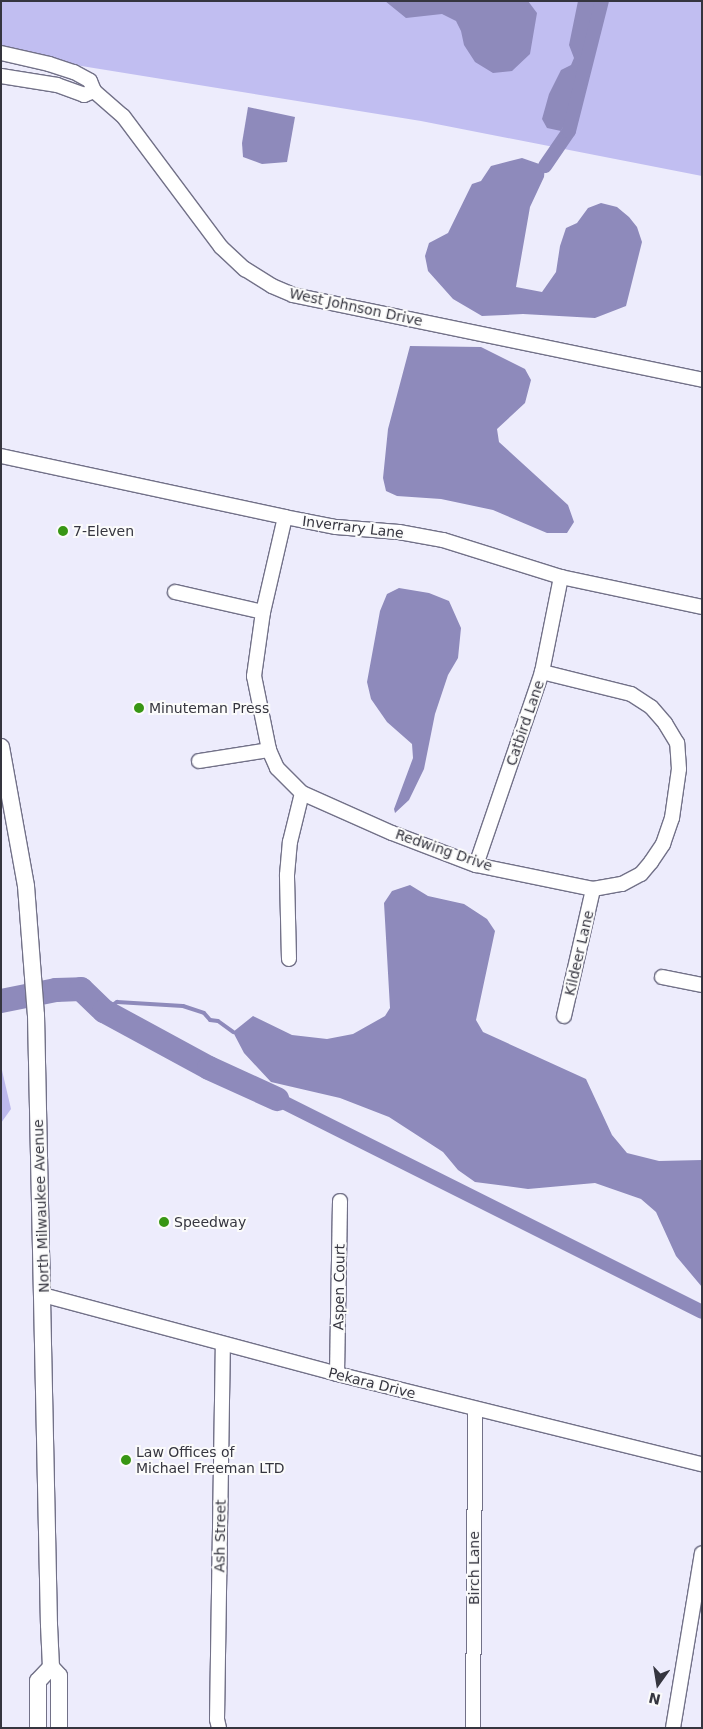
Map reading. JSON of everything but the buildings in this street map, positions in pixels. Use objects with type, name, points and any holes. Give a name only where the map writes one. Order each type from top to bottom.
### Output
[{"type":"main road","name":"North Milwaukee Avenue","points":[[1,747],[26,886],[36,1015],[51,1667],[59,1676],[59,1728]]},
{"type":"main road","points":[[38,1728],[38,1681],[51,1667]]},
{"type":"street","name":"West Johnson Drive","points":[[1,53],[38,60],[74,72],[90,81],[94,91],[124,116],[221,247],[245,269],[272,286],[292,295],[702,380]]},
{"type":"street","points":[[1,76],[57,85],[84,94],[94,91]]},
{"type":"street","name":"Inverrary Lane","points":[[1,456],[285,518],[336,527],[399,532],[443,540],[561,577],[702,608]]},
{"type":"street","name":"Redwing Drive","points":[[285,518],[263,612],[254,676],[269,750],[278,768],[302,793],[392,833],[476,865],[593,889],[622,884],[641,874],[652,862],[663,844],[672,818],[679,769],[677,744],[665,723],[651,708],[631,694],[542,672]]},
{"type":"street","name":"Catbird Lane","points":[[476,865],[542,672],[561,577]]},
{"type":"street","points":[[175,592],[263,612]]},
{"type":"street","points":[[199,761],[269,750]]},
{"type":"street","points":[[289,959],[287,875],[290,842],[302,793]]},
{"type":"street","name":"Kildeer Lane","points":[[564,1016],[593,889]]},
{"type":"street","points":[[662,977],[702,984]]},
{"type":"street","name":"Aspen Court","points":[[337,1374],[340,1201]]},
{"type":"street","name":"Pekara Drive","points":[[43,1295],[223,1345],[702,1464]]},
{"type":"street","name":"Ash Street","points":[[219,1728],[217,1719],[223,1345]]},
{"type":"street","name":"Birch Lane","points":[[472,1728],[475,1409]]},
{"type":"street","points":[[673,1728],[702,1553]]},
{"type":"shaded area","points":[[1,1],[702,1],[702,176],[421,121],[1,53]]},
{"type":"shaded area","points":[[385,1],[528,1],[537,13],[530,54],[512,71],[493,73],[475,62],[464,45],[461,31],[456,21],[442,14],[406,18]]},
{"type":"shaded area","points":[[578,1],[600,1],[604,6],[592,50],[584,56],[581,68],[588,74],[584,88],[561,131],[547,128],[542,119],[549,94],[561,70],[571,65],[574,58],[569,45]]},
{"type":"shaded area","points":[[248,107],[295,117],[287,162],[262,164],[243,157],[242,143]]},
{"type":"shaded area","points":[[522,158],[545,166],[544,177],[530,207],[516,287],[542,292],[556,272],[560,246],[566,228],[577,223],[588,208],[601,203],[617,207],[629,217],[637,227],[642,242],[626,306],[595,318],[523,314],[482,316],[453,299],[428,271],[425,256],[429,243],[448,233],[472,184],[481,181],[491,166]]},
{"type":"shaded area","points":[[410,346],[481,347],[525,369],[531,380],[525,403],[497,429],[499,442],[568,505],[574,522],[567,533],[547,533],[493,510],[441,499],[397,496],[386,491],[383,478],[388,429]]},
{"type":"shaded area","points":[[399,588],[429,593],[449,601],[461,628],[458,658],[448,675],[435,714],[424,769],[409,800],[395,813],[394,809],[413,758],[412,744],[387,722],[371,699],[367,682],[380,611],[387,594]]},
{"type":"shaded area","points":[[410,885],[428,896],[464,904],[487,919],[495,931],[476,1020],[483,1032],[586,1079],[612,1135],[627,1153],[659,1161],[702,1160],[702,1287],[676,1256],[656,1212],[641,1199],[595,1183],[528,1189],[475,1182],[458,1170],[443,1152],[389,1117],[340,1098],[271,1082],[244,1053],[233,1032],[253,1016],[292,1035],[327,1039],[353,1034],[385,1016],[390,1008],[384,903],[392,891]]},
{"type":"shaded area","points":[[1,1066],[11,1109],[1,1123]]},
{"type":"waterway","points":[[545,166],[569,131],[602,1]]},
{"type":"waterway","points":[[1,1001],[56,990],[81,989],[104,1011],[209,1068],[277,1099]]},
{"type":"waterway","points":[[104,1011],[117,1002],[183,1006],[204,1013],[210,1020],[218,1021],[233,1032]]},
{"type":"waterway","points":[[277,1099],[702,1312]]},
{"type":"place","name":"7-Eleven","points":[[63,531]]},
{"type":"place","name":"Minuteman Press","points":[[139,708]]},
{"type":"place","name":"Speedway","points":[[164,1222]]},
{"type":"place","name":"Law Offices of Michael Freeman LTD","points":[[126,1460]]}]
